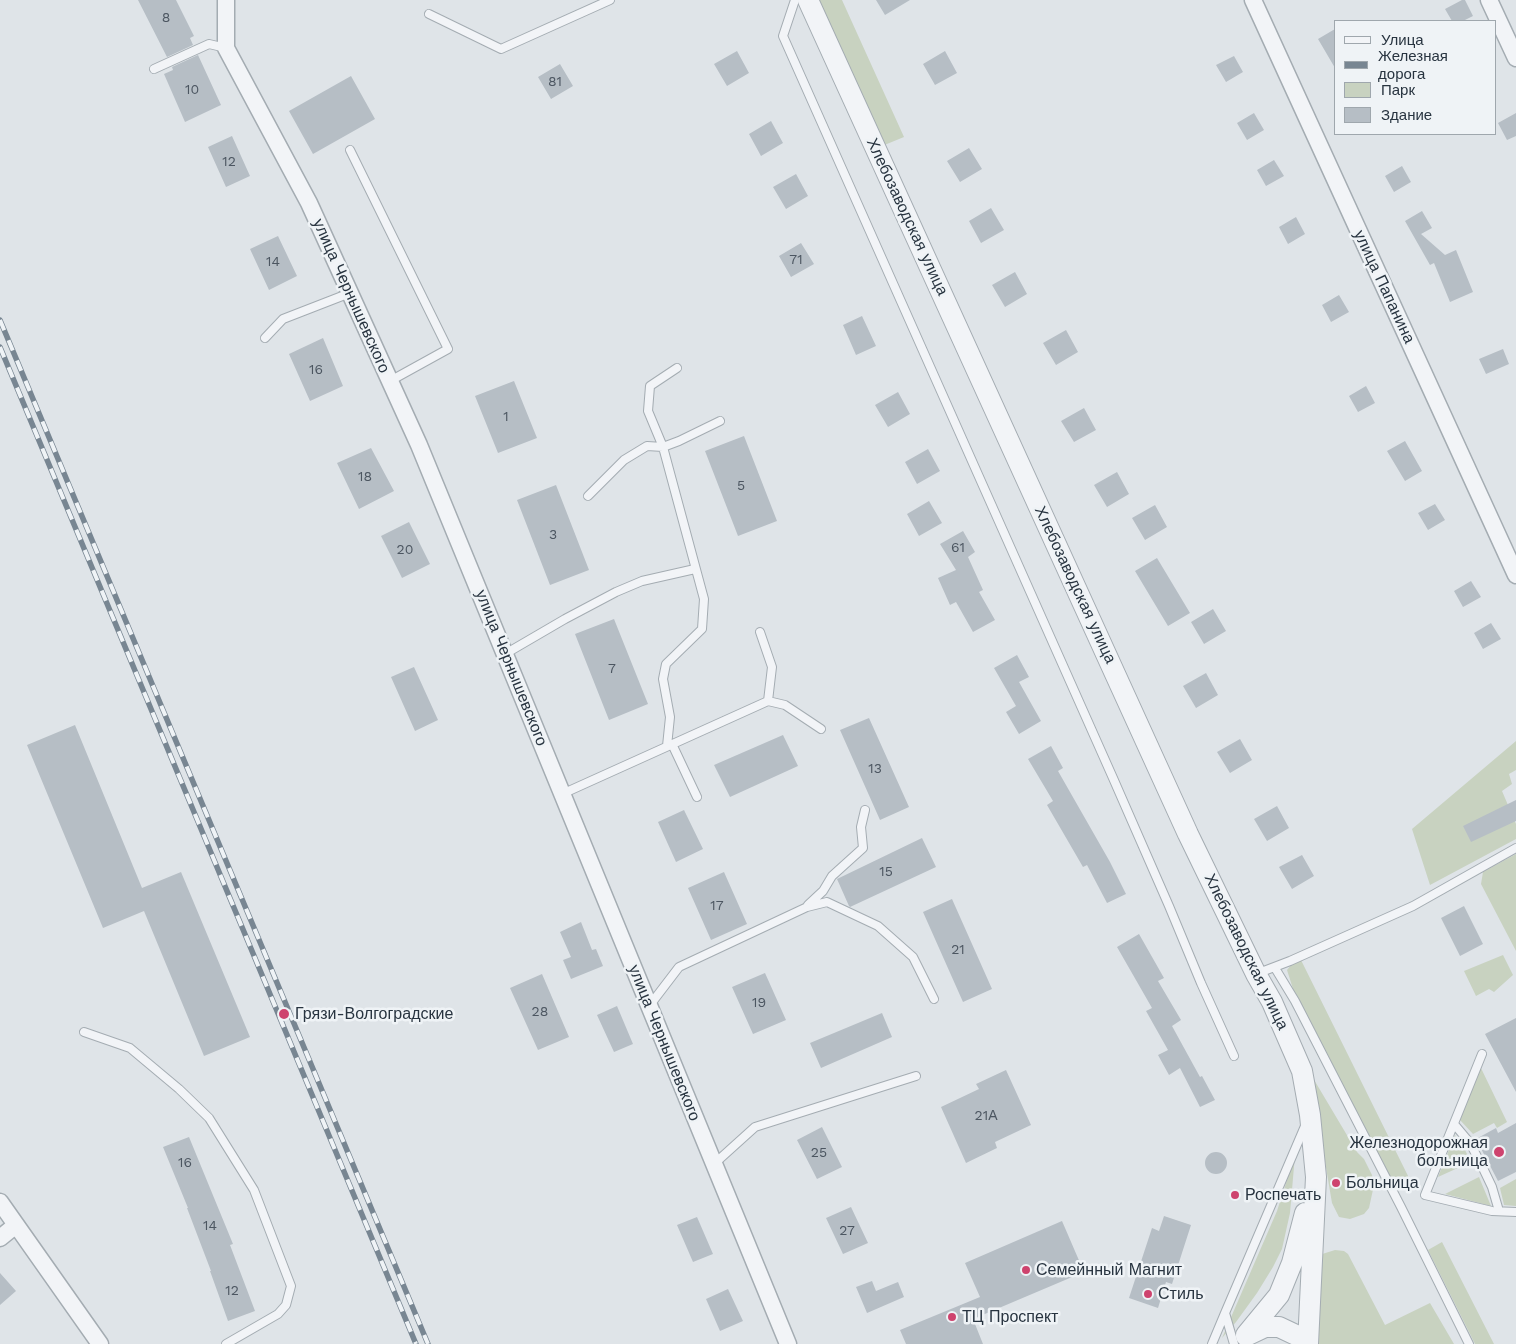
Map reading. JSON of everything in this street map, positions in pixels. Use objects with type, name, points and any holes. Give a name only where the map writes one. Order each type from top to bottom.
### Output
[{"type":"street","name":"улица Чернышевского","points":[[226,0],[226,48],[309,202],[420,445],[788,1344]]},
{"type":"street","name":"Хлебозаводская улица","points":[[808,0],[1184,825],[1256,974],[1272,1002],[1302,1071],[1310,1115],[1316,1177]]},
{"type":"street","name":"улица Папанина","points":[[1253,0],[1516,575]]},
{"type":"street","points":[[1489,0],[1516,58]]},
{"type":"street","points":[[1239,1341],[1279,1294],[1292,1263],[1316,1177]]},
{"type":"street","points":[[1308,1344],[1316,1177]]},
{"type":"street","points":[[0,1202],[100,1344]]},
{"type":"street","points":[[0,1238],[16,1225]]},
{"type":"street","points":[[1239,1341],[1265,1328],[1278,1327],[1298,1336],[1304,1344]]},
{"type":"lane","points":[[429,14],[501,49],[610,0]]},
{"type":"lane","points":[[795,0],[783,36],[1113,778],[1234,1056]]},
{"type":"lane","points":[[154,69],[209,44],[226,48]]},
{"type":"lane","points":[[350,150],[448,349],[390,381]]},
{"type":"lane","points":[[265,338],[283,319],[350,293]]},
{"type":"lane","points":[[677,368],[650,386],[648,411],[663,447],[704,600],[702,629],[666,664],[663,679],[670,717],[670,745],[697,797]]},
{"type":"lane","points":[[588,496],[624,460],[647,446],[663,447],[680,441],[720,421]]},
{"type":"lane","points":[[505,654],[616,592],[642,581],[695,569]]},
{"type":"lane","points":[[760,632],[772,667],[768,701]]},
{"type":"lane","points":[[562,794],[768,701],[784,705],[822,729]]},
{"type":"lane","points":[[807,907],[823,891],[832,876],[863,848],[861,827],[864,810]]},
{"type":"lane","points":[[1256,974],[1275,968],[1413,906],[1516,848]]},
{"type":"lane","points":[[649,1007],[679,967],[807,907],[827,902],[878,926],[913,957],[934,999]]},
{"type":"lane","points":[[1275,968],[1295,1001],[1469,1344]]},
{"type":"lane","points":[[84,1032],[130,1048],[179,1089],[209,1118],[254,1190],[291,1286],[286,1305],[278,1314],[226,1344]]},
{"type":"lane","points":[[1482,1054],[1425,1195],[1492,1211],[1516,1212]]},
{"type":"lane","points":[[714,1164],[755,1127],[916,1076]]},
{"type":"lane","points":[[1212,1344],[1310,1115]]},
{"type":"lane","points":[[1454,1124],[1470,1143],[1482,1166],[1492,1187],[1499,1211]]},
{"type":"lane","points":[[1225,1313],[1239,1341]]},
{"type":"green space","points":[[814,0],[842,0],[904,137],[882,146]]},
{"type":"green space","points":[[1516,741],[1516,770],[1509,774],[1512,784],[1502,791],[1516,824],[1516,839],[1430,885],[1412,829]]},
{"type":"green space","points":[[1516,854],[1516,951],[1481,884],[1483,872]]},
{"type":"green space","points":[[1503,955],[1513,975],[1494,992],[1489,989],[1476,996],[1464,971]]},
{"type":"green space","points":[[1301,960],[1412,1184],[1400,1190],[1394,1186],[1294,992],[1287,970],[1291,965]]},
{"type":"green space","points":[[1480,1066],[1507,1122],[1497,1128],[1494,1123],[1473,1134],[1460,1120]]},
{"type":"green space","points":[[1310,1073],[1372,1175],[1374,1185],[1369,1208],[1364,1214],[1350,1219],[1339,1217],[1332,1203]]},
{"type":"green space","points":[[1455,1135],[1471,1162],[1438,1177]]},
{"type":"green space","points":[[1295,1155],[1290,1213],[1282,1249],[1257,1293],[1222,1338],[1277,1211]]},
{"type":"green space","points":[[1479,1177],[1491,1206],[1445,1194]]},
{"type":"green space","points":[[1516,1179],[1516,1206],[1504,1205],[1500,1188]]},
{"type":"green space","points":[[1442,1242],[1494,1344],[1475,1344],[1428,1250]]},
{"type":"green space","points":[[1335,1250],[1344,1251],[1348,1254],[1385,1325],[1430,1303],[1454,1344],[1319,1344],[1312,1325],[1319,1255]]},
{"type":"building","points":[[138,0],[176,0],[194,36],[190,38],[193,45],[167,57]]},
{"type":"building","points":[[876,0],[910,0],[885,15]]},
{"type":"building","points":[[1465,0],[1473,16],[1465,20],[1451,20],[1445,9]]},
{"type":"building","points":[[1334,30],[1334,66],[1318,39]]},
{"type":"building","points":[[737,51],[749,73],[727,86],[714,64]]},
{"type":"building","points":[[945,51],[957,73],[935,85],[923,64]]},
{"type":"building","points":[[198,55],[221,105],[185,122],[164,74],[173,70],[172,67]]},
{"type":"building","points":[[1234,56],[1243,72],[1226,82],[1216,65]]},
{"type":"building","points":[[560,64],[573,86],[551,99],[538,77]]},
{"type":"building","points":[[351,76],[375,119],[313,154],[289,111]]},
{"type":"building","points":[[1254,113],[1264,130],[1247,140],[1237,123]]},
{"type":"building","points":[[1516,113],[1516,136],[1507,140],[1498,123]]},
{"type":"building","points":[[771,121],[783,143],[761,156],[749,134]]},
{"type":"building","points":[[232,136],[250,176],[226,187],[208,147]]},
{"type":"building","points":[[969,148],[982,169],[960,182],[947,161]]},
{"type":"building","points":[[1274,160],[1284,176],[1266,186],[1257,170]]},
{"type":"building","points":[[1402,166],[1411,182],[1394,192],[1385,176]]},
{"type":"building","points":[[796,174],[808,196],[786,209],[773,187]]},
{"type":"building","points":[[991,208],[1004,230],[981,243],[969,221]]},
{"type":"building","points":[[1422,211],[1432,228],[1421,234],[1445,255],[1456,250],[1473,292],[1450,302],[1434,263],[1430,265],[1405,221]]},
{"type":"building","points":[[1296,217],[1305,234],[1288,244],[1279,227]]},
{"type":"building","points":[[278,236],[297,276],[269,290],[250,249]]},
{"type":"building","points":[[801,243],[814,264],[791,277],[779,256]]},
{"type":"building","points":[[1015,272],[1027,294],[1005,307],[992,285]]},
{"type":"building","points":[[1339,295],[1349,312],[1331,322],[1322,305]]},
{"type":"building","points":[[862,316],[876,346],[856,355],[843,325]]},
{"type":"building","points":[[1066,330],[1078,352],[1056,365],[1043,343]]},
{"type":"building","points":[[323,338],[343,386],[310,401],[289,354]]},
{"type":"building","points":[[1503,349],[1509,364],[1486,374],[1479,359]]},
{"type":"building","points":[[514,381],[537,438],[498,453],[475,396]]},
{"type":"building","points":[[1366,386],[1375,403],[1358,412],[1349,396]]},
{"type":"building","points":[[898,392],[910,414],[888,427],[875,405]]},
{"type":"building","points":[[1084,408],[1096,430],[1074,442],[1061,421]]},
{"type":"building","points":[[744,436],[777,521],[738,536],[705,451]]},
{"type":"building","points":[[1405,441],[1422,471],[1405,481],[1387,451]]},
{"type":"building","points":[[371,448],[394,491],[359,509],[337,463]]},
{"type":"building","points":[[928,449],[940,471],[917,484],[905,462]]},
{"type":"building","points":[[1117,472],[1129,494],[1107,507],[1094,485]]},
{"type":"building","points":[[556,485],[589,570],[550,585],[517,500]]},
{"type":"building","points":[[929,501],[942,523],[919,536],[907,514]]},
{"type":"building","points":[[1435,504],[1445,520],[1428,530],[1418,513]]},
{"type":"building","points":[[1155,505],[1167,527],[1145,540],[1132,518]]},
{"type":"building","points":[[409,522],[430,564],[402,578],[381,536]]},
{"type":"building","points":[[963,531],[975,552],[968,557],[983,590],[979,592],[995,620],[973,632],[956,602],[950,605],[938,578],[956,570],[940,544]]},
{"type":"building","points":[[1157,558],[1190,613],[1168,626],[1135,571]]},
{"type":"building","points":[[1471,581],[1481,597],[1463,607],[1454,591]]},
{"type":"building","points":[[1213,609],[1226,631],[1204,644],[1191,622]]},
{"type":"building","points":[[614,619],[648,704],[609,720],[575,634]]},
{"type":"building","points":[[1491,623],[1501,639],[1483,649],[1474,633]]},
{"type":"building","points":[[1017,655],[1029,677],[1019,682],[1041,721],[1019,734],[1006,712],[1016,706],[994,668]]},
{"type":"building","points":[[414,667],[438,720],[415,731],[391,677]]},
{"type":"building","points":[[1206,673],[1218,695],[1196,708],[1183,686]]},
{"type":"building","points":[[869,718],[909,807],[880,820],[840,730]]},
{"type":"building","points":[[75,725],[142,888],[181,872],[250,1037],[204,1056],[144,911],[103,928],[27,745]]},
{"type":"building","points":[[783,735],[798,766],[730,797],[714,765]]},
{"type":"building","points":[[1240,739],[1252,760],[1230,773],[1217,752]]},
{"type":"building","points":[[1051,746],[1063,768],[1058,771],[1126,894],[1107,903],[1087,865],[1083,867],[1047,805],[1053,801],[1028,759]]},
{"type":"building","points":[[1516,800],[1516,821],[1471,842],[1463,826]]},
{"type":"building","points":[[1277,806],[1289,828],[1267,841],[1254,819]]},
{"type":"building","points":[[684,810],[703,849],[676,862],[658,822]]},
{"type":"building","points":[[922,838],[936,867],[849,906],[837,879]]},
{"type":"building","points":[[1302,855],[1314,876],[1292,889],[1279,867]]},
{"type":"building","points":[[724,872],[747,924],[711,940],[688,888]]},
{"type":"building","points":[[952,899],[992,989],[963,1002],[923,912]]},
{"type":"building","points":[[1464,906],[1483,944],[1460,956],[1441,918]]},
{"type":"building","points":[[581,922],[592,950],[596,949],[603,966],[571,979],[563,960],[571,957],[560,932]]},
{"type":"building","points":[[1139,934],[1164,978],[1158,981],[1181,1020],[1172,1026],[1215,1100],[1200,1107],[1180,1068],[1169,1075],[1158,1055],[1168,1050],[1146,1011],[1152,1008],[1117,947]]},
{"type":"building","points":[[765,973],[786,1020],[753,1034],[732,987]]},
{"type":"building","points":[[542,974],[569,1037],[538,1050],[510,988]]},
{"type":"building","points":[[617,1006],[633,1044],[614,1052],[597,1015]]},
{"type":"building","points":[[882,1013],[892,1037],[821,1068],[810,1043]]},
{"type":"building","points":[[1516,1018],[1516,1092],[1485,1034]]},
{"type":"building","points":[[1006,1070],[1031,1125],[995,1142],[997,1148],[966,1163],[941,1107],[979,1089],[976,1084]]},
{"type":"building","name":"Железнодорожная больница","points":[[1516,1123],[1516,1172],[1498,1181],[1476,1139],[1496,1128],[1498,1133]]},
{"type":"building","points":[[822,1127],[842,1167],[817,1179],[797,1140]]},
{"type":"building","points":[[189,1137],[233,1244],[230,1245],[255,1311],[228,1321],[188,1208],[163,1147]]},
{"type":"building","points":[[1216,1152],[1224,1155],[1227,1163],[1224,1171],[1216,1174],[1208,1171],[1205,1163],[1208,1155]]},
{"type":"building","points":[[851,1207],[868,1243],[843,1254],[826,1218]]},
{"type":"building","points":[[1164,1216],[1191,1225],[1172,1284],[1166,1282],[1158,1308],[1129,1298],[1152,1228],[1159,1231]]},
{"type":"building","points":[[697,1217],[713,1254],[693,1262],[677,1225]]},
{"type":"building","name":"Семейнный Магнит","points":[[1062,1221],[1084,1272],[973,1319],[983,1344],[906,1344],[900,1330],[980,1297],[965,1263]]},
{"type":"building","points":[[0,1273],[16,1291],[0,1305]]},
{"type":"building","points":[[872,1281],[876,1291],[898,1282],[904,1297],[867,1313],[856,1287]]},
{"type":"building","points":[[728,1289],[743,1321],[720,1331],[706,1299]]},
{"type":"railway","points":[[0,320],[428,1344]]},
{"type":"railway","points":[[0,347],[416,1344]]},
{"type":"place","name":"Грязи-Волгоградские","points":[[284,1014]]},
{"type":"place","name":"Железнодорожная больница","points":[[1499,1152]]},
{"type":"place","name":"Больница","points":[[1336,1183]]},
{"type":"place","name":"Роспечать","points":[[1235,1195]]},
{"type":"place","name":"Семейнный Магнит","points":[[1026,1270]]},
{"type":"place","name":"Стиль","points":[[1148,1294]]},
{"type":"place","name":"ТЦ Проспект","points":[[952,1317]]}]
